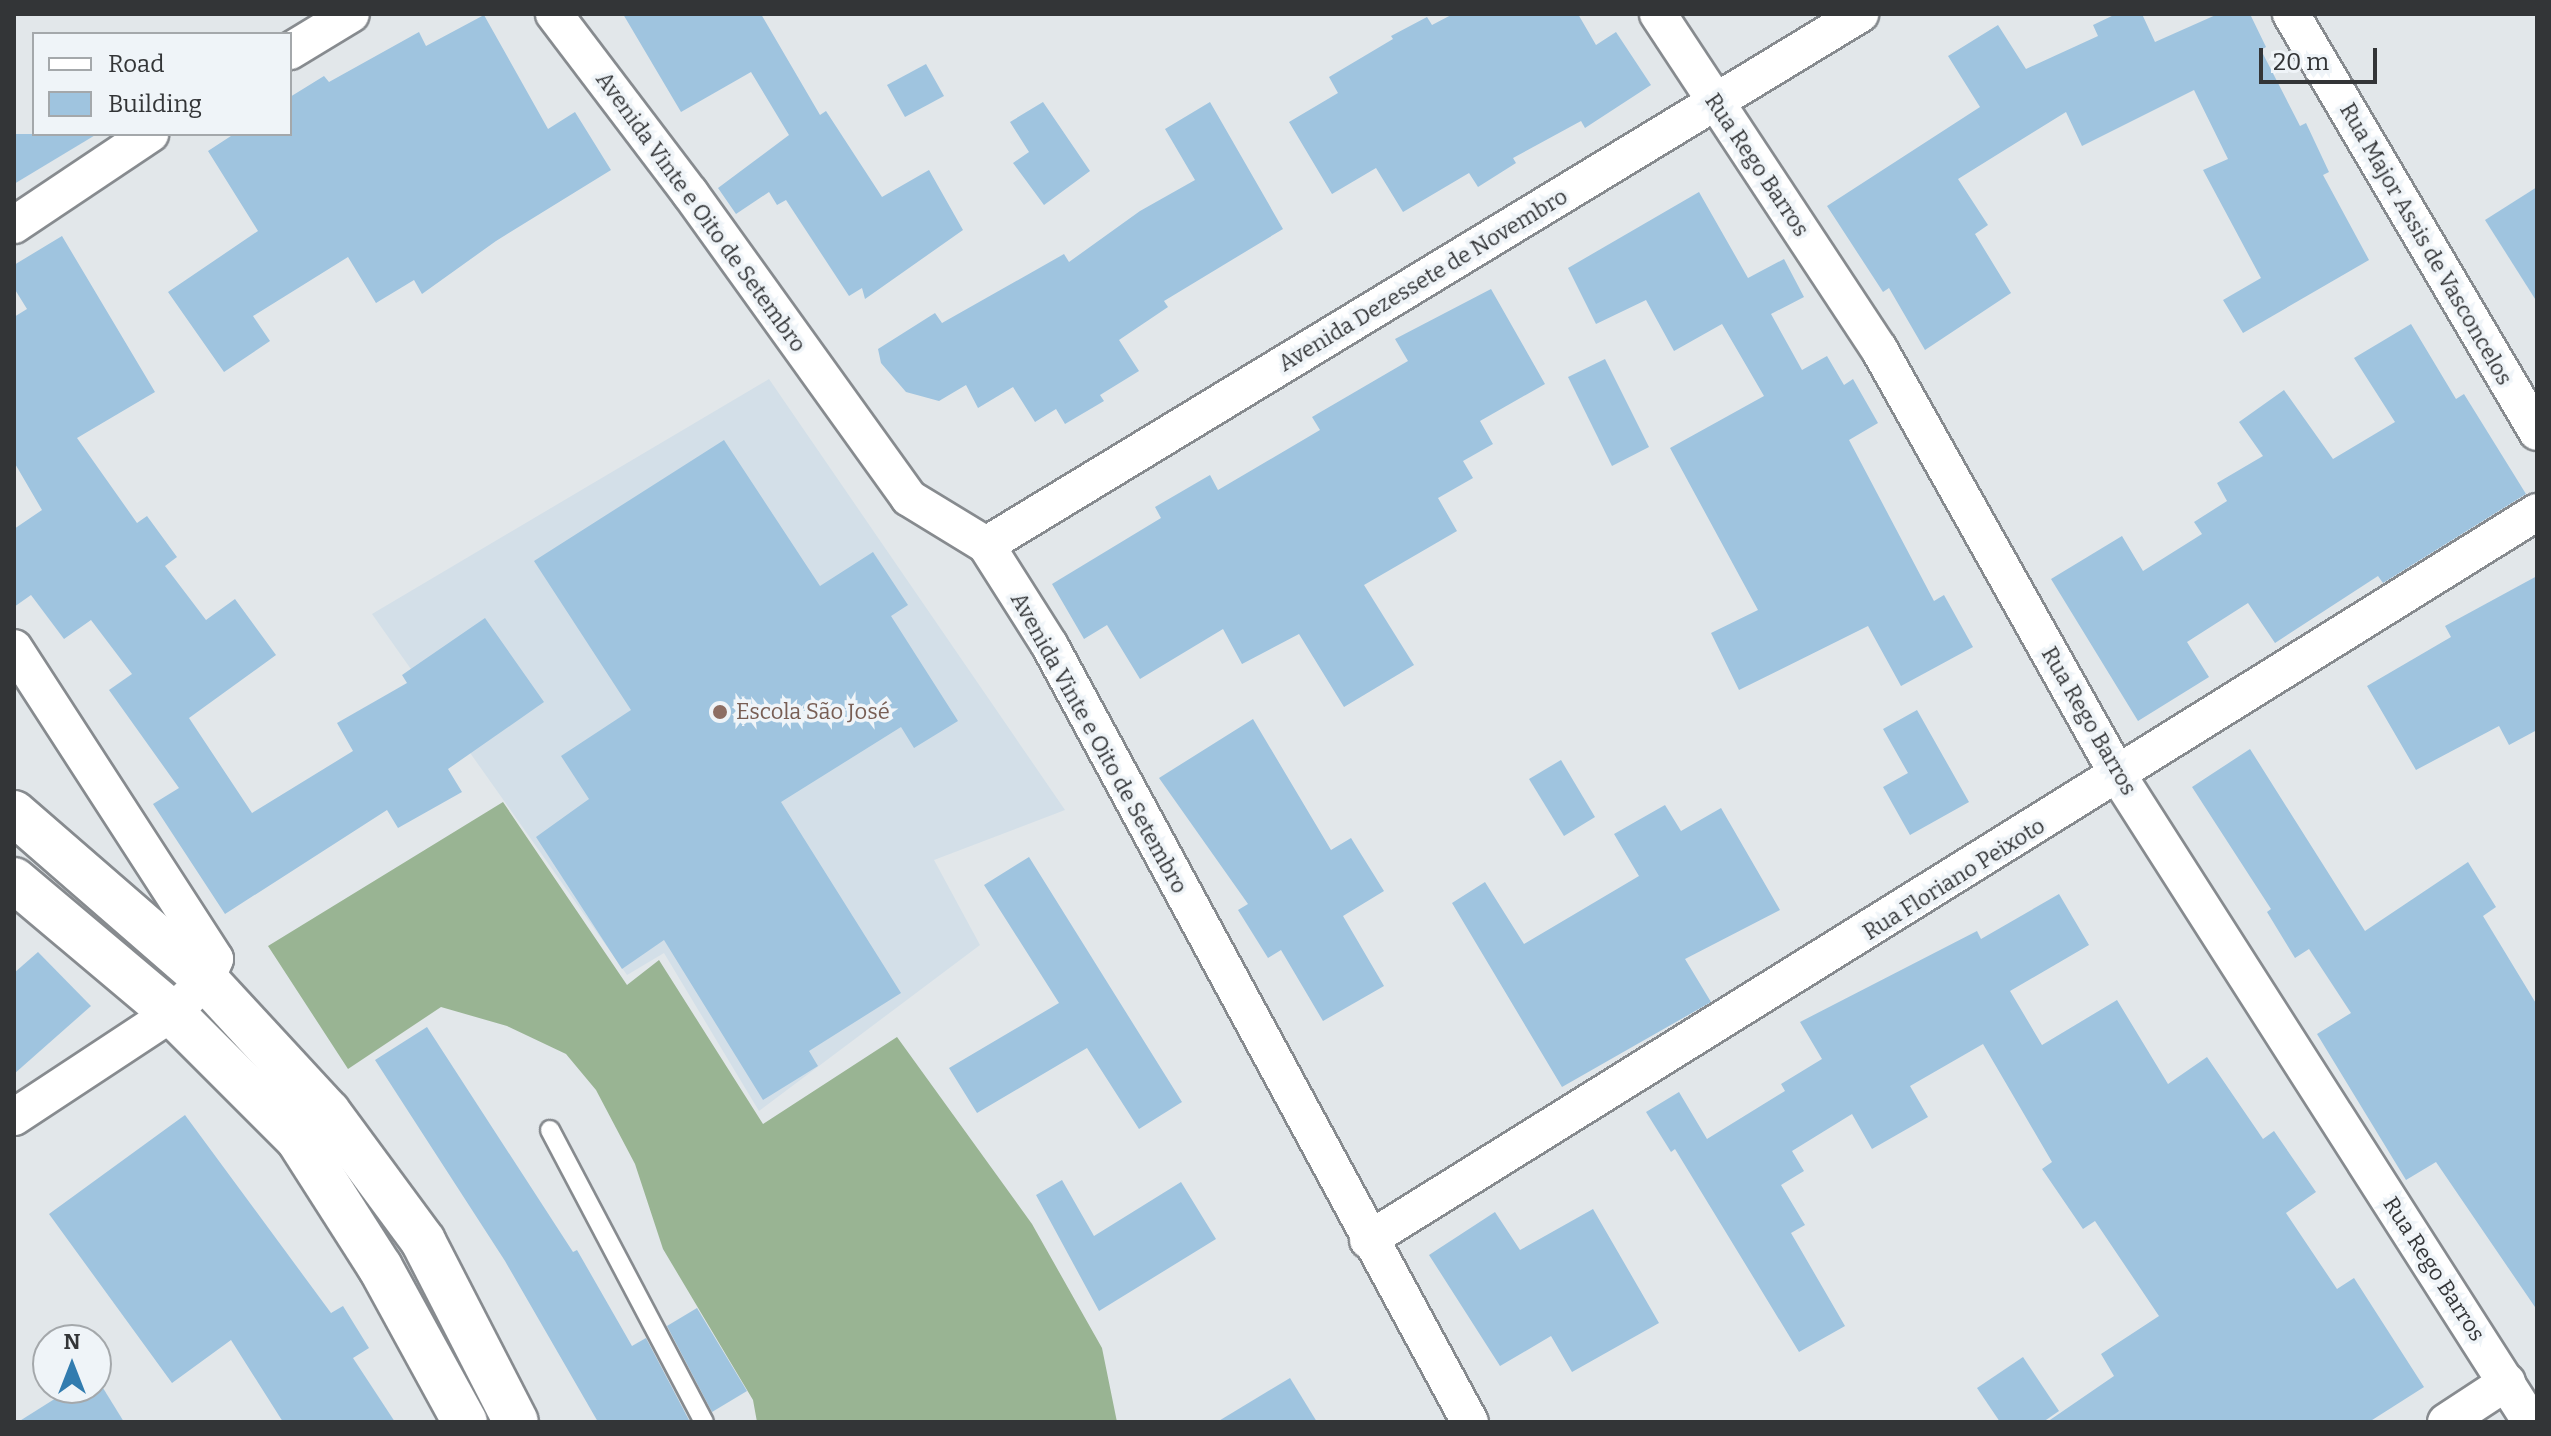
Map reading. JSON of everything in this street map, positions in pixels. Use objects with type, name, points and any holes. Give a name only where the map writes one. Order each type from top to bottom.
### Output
[{"type":"main road","points":[[14,813],[211,969],[328,1112],[423,1241],[516,1422]]},
{"type":"main road","points":[[14,880],[172,1013],[298,1139],[380,1267],[465,1422]]},
{"type":"street","points":[[292,50],[351,14]]},
{"type":"street","name":"Avenida Vinte e Oito de Setembro","points":[[554,14],[690,193],[909,498],[986,545],[1050,646],[1368,1240],[1470,1422]]},
{"type":"street","name":"Rua Rego Barros","points":[[1658,14],[1879,349],[2119,777],[2531,1422]]},
{"type":"street","name":"Avenida Dezessete de Novembro","points":[[986,545],[1860,14]]},
{"type":"street","name":"Rua Major Assis de Vasconcelos","points":[[2291,14],[2537,432]]},
{"type":"street","points":[[14,225],[147,136]]},
{"type":"street","name":"Rua Floriano Peixoto","points":[[1368,1240],[2119,777],[2537,512]]},
{"type":"street","points":[[14,648],[211,969],[172,1013],[14,1117]]},
{"type":"street","points":[[2446,1422],[2507,1382]]},
{"type":"lane","points":[[550,1130],[704,1422]]},
{"type":"shaded area","name":"Escola São José","points":[[769,379],[1065,810],[934,860],[980,945],[759,1111],[664,953],[627,975],[372,614]]},
{"type":"green space","points":[[503,802],[627,985],[659,960],[763,1124],[897,1037],[1032,1224],[1102,1348],[1117,1422],[757,1422],[753,1400],[663,1249],[635,1164],[596,1090],[566,1054],[507,1026],[441,1007],[348,1069],[268,946]]},
{"type":"building","points":[[623,14],[761,14],[820,115],[826,111],[882,197],[929,170],[963,230],[865,299],[862,288],[849,296],[786,200],[777,205],[769,192],[736,214],[718,188],[789,135],[751,72],[681,112]]},
{"type":"building","points":[[1453,14],[1578,14],[1596,45],[1616,32],[1651,85],[1585,128],[1581,121],[1513,158],[1516,163],[1478,187],[1469,173],[1403,212],[1376,168],[1332,194],[1289,122],[1338,93],[1329,77],[1393,39],[1391,36],[1427,17],[1432,25]]},
{"type":"building","points":[[2116,14],[2142,14],[2155,42],[2218,14],[2250,14],[2266,47],[2261,50],[2300,126],[2306,123],[2329,172],[2323,175],[2369,260],[2243,333],[2223,300],[2261,278],[2203,170],[2228,159],[2194,90],[2082,146],[2066,112],[1958,179],[1988,225],[1975,234],[2011,293],[1925,350],[1889,288],[1883,292],[1827,206],[1980,107],[1948,56],[1998,25],[2026,69],[2098,36],[2093,25]]},
{"type":"building","points":[[484,15],[548,129],[575,112],[611,170],[496,241],[422,294],[414,280],[376,303],[348,257],[253,316],[270,341],[224,372],[168,292],[258,231],[208,151],[231,136],[292,136],[292,96],[324,76],[329,82],[419,32],[426,46]]},
{"type":"building","points":[[926,64],[944,96],[905,117],[887,85]]},
{"type":"building","points":[[1043,102],[1090,171],[1044,205],[1013,163],[1029,152],[1010,122]]},
{"type":"building","points":[[1210,102],[1283,229],[1164,301],[1168,307],[1119,340],[1139,371],[1100,395],[1104,401],[1065,424],[1056,409],[1035,422],[1013,387],[978,408],[966,385],[939,401],[906,392],[881,363],[878,349],[935,313],[942,323],[1064,254],[1069,262],[1140,211],[1195,180],[1165,129]]},
{"type":"building","points":[[14,134],[94,136],[14,184]]},
{"type":"building","points":[[2537,187],[2537,302],[2485,220]]},
{"type":"building","points":[[1699,192],[1748,278],[1784,259],[1804,297],[1771,314],[1802,370],[1827,356],[1844,385],[1853,379],[1878,423],[1849,440],[1934,601],[1944,595],[1973,647],[1901,686],[1868,626],[1739,690],[1711,633],[1758,610],[1670,448],[1764,396],[1722,324],[1674,351],[1646,300],[1596,324],[1568,268]]},
{"type":"building","points":[[62,236],[155,392],[77,438],[137,523],[147,516],[177,557],[165,566],[206,620],[235,599],[276,655],[189,718],[252,813],[353,751],[337,723],[407,683],[402,675],[485,618],[544,702],[448,769],[462,792],[398,828],[387,810],[225,914],[153,804],[179,788],[109,690],[132,674],[91,620],[64,639],[31,595],[14,607],[14,529],[42,510],[14,462],[14,317],[27,309],[14,288],[14,265]]},
{"type":"building","points":[[1491,289],[1545,384],[1480,421],[1493,444],[1463,461],[1473,478],[1438,498],[1457,531],[1364,585],[1414,665],[1344,707],[1299,634],[1242,664],[1223,629],[1140,679],[1107,625],[1084,639],[1052,584],[1161,518],[1155,507],[1210,475],[1218,490],[1320,430],[1312,417],[1408,361],[1395,339]]},
{"type":"building","points":[[2411,324],[2456,399],[2464,394],[2526,494],[2383,583],[2378,576],[2275,643],[2248,603],[2187,642],[2209,677],[2138,721],[2051,579],[2122,536],[2143,571],[2202,534],[2194,522],[2227,501],[2217,483],[2263,456],[2239,422],[2284,390],[2333,459],[2395,422],[2354,358]]},
{"type":"building","points":[[1605,359],[1649,447],[1612,466],[1568,377]]},
{"type":"building","points":[[724,440],[820,586],[873,552],[908,605],[891,616],[958,721],[914,748],[901,727],[781,802],[901,993],[809,1051],[818,1066],[763,1100],[664,940],[622,969],[536,837],[589,799],[561,756],[631,710],[534,561]]},
{"type":"building","points":[[2537,576],[2537,730],[2509,745],[2499,726],[2416,770],[2367,686],[2451,637],[2445,626]]},
{"type":"building","points":[[1917,710],[1969,802],[1910,835],[1883,787],[1908,773],[1883,729]]},
{"type":"building","points":[[1253,719],[1331,850],[1351,838],[1384,891],[1343,916],[1384,986],[1323,1021],[1281,950],[1268,958],[1238,910],[1248,904],[1159,778]]},
{"type":"building","points":[[2250,749],[2365,931],[2468,862],[2496,907],[2483,916],[2537,1005],[2537,1310],[2436,1162],[2406,1180],[2317,1034],[2351,1013],[2309,949],[2295,958],[2267,912],[2271,909],[2192,787]]},
{"type":"building","points":[[1561,760],[1595,817],[1564,836],[1529,779]]},
{"type":"building","points":[[1665,805],[1681,831],[1721,808],[1780,910],[1685,959],[1711,1002],[1562,1087],[1452,903],[1485,882],[1524,944],[1639,876],[1614,834]]},
{"type":"building","points":[[1029,857],[1182,1102],[1139,1129],[1087,1048],[977,1113],[949,1068],[1059,1003],[984,885]]},
{"type":"building","points":[[2059,894],[2089,945],[2010,991],[2042,1045],[2117,1000],[2168,1084],[2207,1057],[2263,1139],[2274,1131],[2316,1192],[2286,1213],[2337,1289],[2354,1278],[2424,1387],[2369,1422],[2047,1422],[2114,1376],[2101,1354],[2159,1316],[2095,1221],[2083,1229],[2042,1169],[2052,1162],[1983,1044],[1910,1086],[1928,1117],[1872,1149],[1852,1114],[1792,1151],[1804,1171],[1781,1185],[1805,1225],[1791,1233],[1845,1326],[1799,1352],[1675,1149],[1671,1152],[1646,1112],[1679,1092],[1707,1139],[1785,1091],[1781,1084],[1822,1059],[1800,1022],[1977,931],[1981,939]]},
{"type":"building","points":[[38,952],[91,1006],[14,1074],[14,973]]},
{"type":"building","points":[[427,1027],[573,1252],[577,1250],[632,1346],[646,1338],[690,1422],[598,1422],[505,1261],[375,1060]]},
{"type":"building","points":[[185,1115],[331,1313],[343,1306],[369,1348],[353,1358],[395,1422],[283,1422],[231,1340],[172,1383],[49,1214]]},
{"type":"building","points":[[1062,1180],[1094,1236],[1181,1182],[1216,1239],[1099,1311],[1036,1195]]},
{"type":"building","points":[[1593,1209],[1659,1323],[1572,1372],[1551,1336],[1500,1366],[1429,1255],[1495,1212],[1520,1250]]},
{"type":"building","points":[[697,1308],[747,1391],[712,1412],[667,1326]]},
{"type":"building","points":[[2023,1357],[2059,1411],[2043,1422],[2000,1422],[1977,1388]]},
{"type":"building","points":[[1290,1378],[1317,1422],[1217,1422]]},
{"type":"building","points":[[112,1403],[124,1422],[18,1422],[47,1404]]},
{"type":"place","name":"Escola São José","points":[[720,712]]}]
